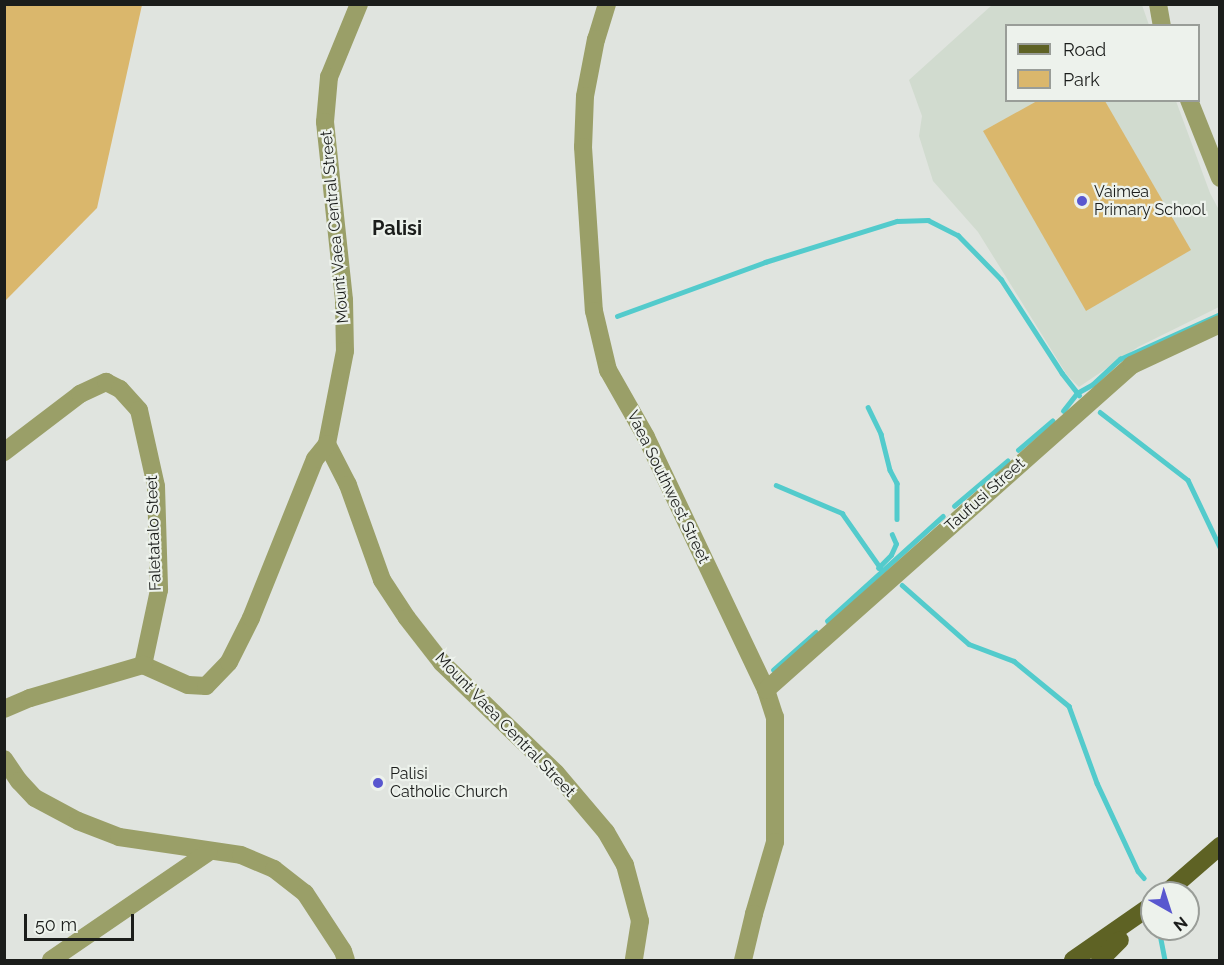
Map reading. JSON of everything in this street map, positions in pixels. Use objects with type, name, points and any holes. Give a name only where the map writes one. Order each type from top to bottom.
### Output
[{"type":"main road","points":[[1181,881],[1220,846]]},
{"type":"main road","points":[[1074,960],[1140,913]]},
{"type":"main road","points":[[1100,960],[1140,922]]},
{"type":"street","name":"Mount Vaea Central Street","points":[[359,4],[329,77],[325,122],[344,300],[345,351],[327,444],[348,485],[382,580],[407,618],[442,663],[556,773],[606,832],[625,865],[638,911],[640,921],[634,960]]},
{"type":"street","name":"Vaea Southwest Street","points":[[607,4],[596,39],[585,96],[583,147],[594,311],[608,370],[646,437],[765,690],[775,717],[775,843],[753,914],[743,960]]},
{"type":"street","points":[[1158,4],[1162,24]]},
{"type":"street","points":[[1190,102],[1220,178]]},
{"type":"street","name":"Taufusi Street","points":[[765,690],[1132,365],[1220,324]]},
{"type":"street","name":"Faletatalo Steet","points":[[4,452],[80,394],[106,382],[120,389],[139,410],[156,486],[159,590],[143,664]]},
{"type":"street","points":[[4,709],[30,698],[143,664],[188,685],[206,686],[219,676],[229,662],[251,618],[315,459],[327,444]]},
{"type":"street","points":[[4,759],[19,781],[35,798],[78,821],[119,837],[241,855],[274,869],[305,894],[344,951],[346,960]]},
{"type":"street","points":[[51,960],[209,852]]},
{"type":"shaded area","name":"Vaimea Primary School","points":[[992,5],[1142,5],[1149,24],[1005,24],[1005,102],[1176,102],[1210,193],[1219,210],[1219,307],[1138,347],[1079,387],[1067,375],[978,232],[933,181],[919,136],[922,116],[909,80]]},
{"type":"green space","points":[[5,4],[142,5],[97,208],[5,301]]},
{"type":"green space","points":[[1035,102],[1106,102],[1191,250],[1086,311],[983,131]]},
{"type":"waterway","points":[[617,316],[765,262],[897,221],[928,220],[958,235],[1001,279],[1062,373],[1079,395]]},
{"type":"waterway","points":[[1063,411],[1077,393],[1093,384],[1120,359],[1220,314]]},
{"type":"waterway","points":[[868,407],[881,434],[890,470],[897,483],[897,519]]},
{"type":"waterway","points":[[1100,412],[1188,480],[1220,547]]},
{"type":"waterway","points":[[1018,450],[1052,421]]},
{"type":"waterway","points":[[954,506],[1007,461]]},
{"type":"waterway","points":[[776,485],[842,513],[882,570]]},
{"type":"waterway","points":[[827,621],[943,516]]},
{"type":"waterway","points":[[878,568],[891,555],[896,544],[892,535]]},
{"type":"waterway","points":[[902,585],[969,644],[1014,661],[1069,706],[1097,783],[1138,871],[1144,878]]},
{"type":"waterway","points":[[773,670],[816,632]]},
{"type":"waterway","points":[[1161,941],[1165,960]]},
{"type":"place","name":"Vaimea Primary School","points":[[1082,201]]},
{"type":"place","name":"Palisi Catholic Church","points":[[378,783]]},
{"type":"district","name":"Palisi","points":[[397,228]]}]
